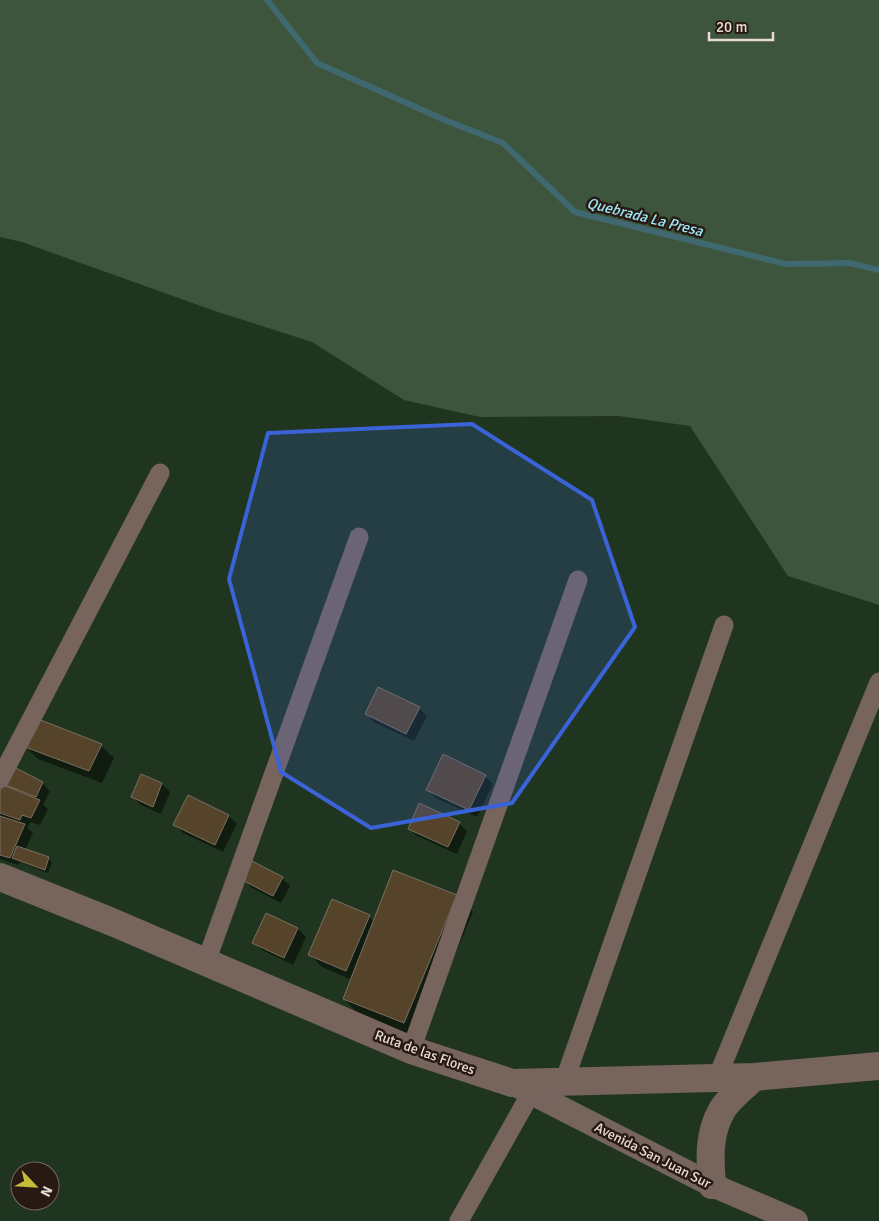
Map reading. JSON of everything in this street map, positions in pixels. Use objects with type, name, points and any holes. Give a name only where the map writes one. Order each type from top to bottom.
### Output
[{"type":"main road","name":"Ruta de las Flores","points":[[0,877],[112,922],[411,1050],[522,1088],[564,1082],[754,1077],[879,1066]]},
{"type":"main road","points":[[712,1185],[710,1155],[712,1133],[722,1109],[754,1077]]},
{"type":"street","points":[[0,779],[160,472]]},
{"type":"street","points":[[206,962],[359,537]]},
{"type":"street","points":[[411,1050],[578,580]]},
{"type":"street","points":[[564,1082],[724,625]]},
{"type":"street","points":[[717,1078],[879,682]]},
{"type":"street","points":[[459,1221],[522,1088]]},
{"type":"street","name":"Avenida San Juan Sur","points":[[522,1088],[712,1185],[796,1221]]},
{"type":"highlighted area","points":[[472,424],[592,500],[635,627],[512,803],[371,828],[281,772],[229,579],[268,433]]},
{"type":"green space","points":[[0,0],[879,0],[879,1221],[0,1221]]},
{"type":"green space","points":[[0,0],[879,0],[879,605],[788,576],[690,426],[619,416],[480,417],[404,400],[312,342],[215,311],[22,242],[0,237]]},
{"type":"building","points":[[378,687],[420,707],[406,734],[365,714]]},
{"type":"building","points":[[38,719],[102,744],[89,771],[25,747]]},
{"type":"building","points":[[443,754],[486,775],[469,810],[426,790]]},
{"type":"building","points":[[12,766],[43,782],[36,797],[3,784]]},
{"type":"building","points":[[141,774],[162,783],[153,807],[131,797]]},
{"type":"building","points":[[3,785],[40,800],[31,818],[22,815],[20,820],[0,813],[0,791]]},
{"type":"building","points":[[188,795],[229,815],[215,845],[173,825]]},
{"type":"building","points":[[419,803],[460,822],[448,847],[408,829]]},
{"type":"building","points":[[0,816],[25,824],[10,858],[0,855]]},
{"type":"building","points":[[17,846],[49,857],[45,870],[12,858]]},
{"type":"building","points":[[252,861],[283,877],[273,896],[242,880]]},
{"type":"building","points":[[393,870],[457,895],[404,1023],[343,999]]},
{"type":"building","points":[[332,899],[370,915],[346,971],[308,955]]},
{"type":"building","points":[[266,913],[298,928],[284,958],[252,943]]},
{"type":"waterway","name":"Quebrada La Presa","points":[[267,0],[317,63],[447,121],[503,143],[575,212],[786,264],[850,263],[879,270]]}]
